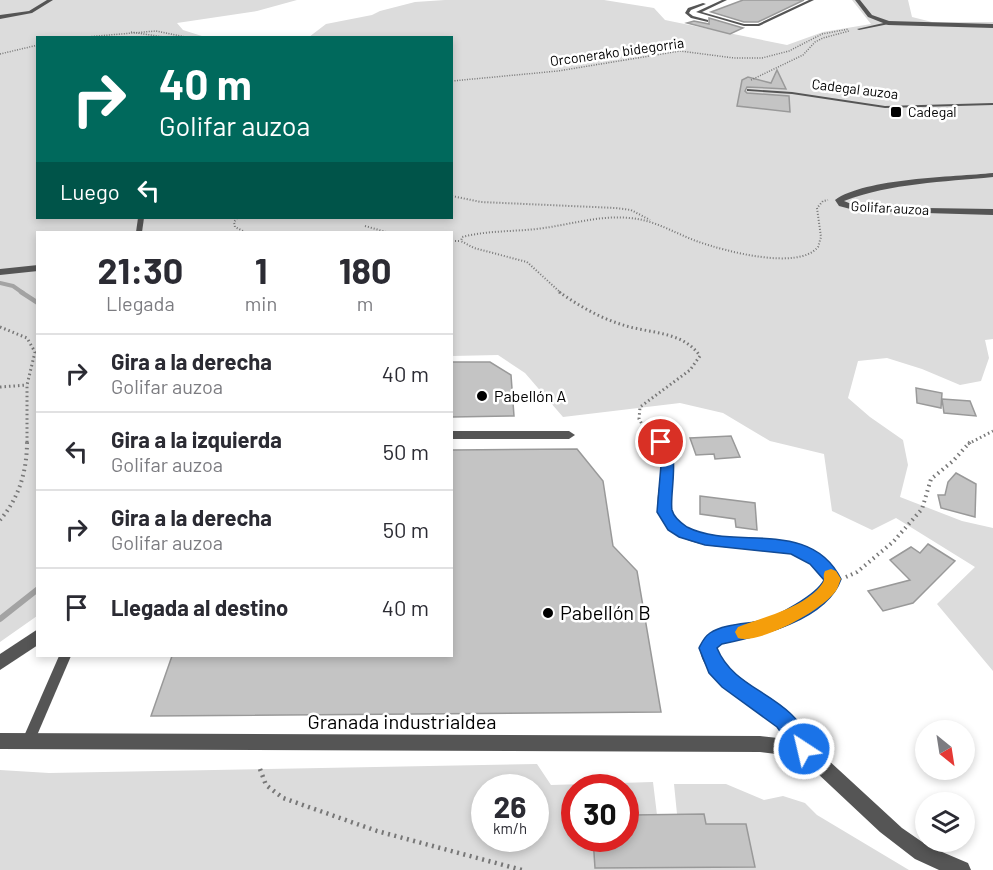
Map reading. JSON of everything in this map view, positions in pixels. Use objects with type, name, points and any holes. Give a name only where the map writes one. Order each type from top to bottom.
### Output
[{"type":"street","points":[[0,17],[30,12],[51,0]]},
{"type":"street","points":[[857,0],[870,16],[888,23],[993,26]]},
{"type":"street","name":"Golifar auzoa","points":[[993,175],[891,186],[857,192],[839,200],[842,204],[858,209],[993,212]]},
{"type":"street","points":[[0,272],[36,268]]},
{"type":"street","points":[[453,435],[569,435]]},
{"type":"street","points":[[661,442],[668,465],[665,512],[673,526],[705,539],[793,548],[816,559],[832,579],[829,588],[810,604],[767,627],[718,637],[710,643],[708,648],[716,668],[729,681],[784,720],[804,749],[882,823],[916,849],[961,870]]},
{"type":"street","points":[[0,663],[36,637]]},
{"type":"street","name":"Granada industrialdea","points":[[0,741],[760,744],[804,749]]},
{"type":"lane","points":[[724,0],[708,2],[689,9],[687,13],[692,17],[741,29],[759,25],[812,0]]},
{"type":"lane","points":[[724,0],[698,12],[744,25],[759,25]]},
{"type":"lane","points":[[859,29],[888,23]]},
{"type":"lane","name":"Cadegal auzoa","points":[[750,90],[792,93],[885,108],[993,104]]},
{"type":"lane","points":[[27,742],[65,657]]},
{"type":"path","name":"Orconerako bidegorria","points":[[453,81],[558,71],[680,51],[734,58],[762,58],[789,51],[822,34],[859,29]]},
{"type":"path","points":[[750,90],[744,87],[750,81],[803,55],[815,42],[859,29]]},
{"type":"path","points":[[90,36],[131,31],[164,31],[183,36]]},
{"type":"path","points":[[95,36],[131,31],[159,36]]},
{"type":"path","points":[[0,53],[36,44]]},
{"type":"path","points":[[453,196],[481,202],[631,210],[702,244],[780,258],[802,256],[816,250],[821,243],[817,208],[823,201],[839,200]]},
{"type":"path","points":[[461,241],[462,237],[470,234],[546,228],[597,218],[629,218],[652,222]]},
{"type":"path","points":[[236,219],[235,227],[243,231]]},
{"type":"path","points":[[365,226],[382,231]]},
{"type":"path","points":[[453,241],[461,241],[473,248],[494,251],[528,262],[551,286],[605,319],[628,327],[678,337],[696,348],[700,356],[697,365],[682,377],[652,394],[640,406],[639,419],[651,437],[661,442]]},
{"type":"path","points":[[0,327],[27,338],[35,352],[27,385],[27,466],[10,508],[0,520]]},
{"type":"path","points":[[0,387],[27,385]]},
{"type":"path","points":[[832,579],[848,577],[857,572],[893,542],[922,509],[931,479],[953,461],[972,440],[993,431]]},
{"type":"path","points":[[260,769],[266,785],[283,798],[377,831],[522,870]]},
{"type":"shaded area","points":[[0,0],[297,0],[257,11],[177,23],[183,30],[202,36],[36,36],[36,219],[453,219],[453,36],[310,36],[326,24],[372,15],[415,2],[604,0],[654,8],[665,20],[787,45],[823,32],[871,24],[852,0],[908,0],[912,17],[932,22],[993,22],[993,339],[985,340],[989,358],[981,381],[960,385],[922,369],[887,358],[858,361],[848,398],[903,440],[908,465],[900,497],[962,521],[993,528],[993,671],[937,604],[975,567],[896,518],[872,530],[832,511],[824,454],[770,441],[723,413],[680,403],[563,417],[525,373],[498,355],[453,356],[453,231],[36,231],[36,617],[0,642]]},
{"type":"shaded area","points":[[663,418],[676,422],[680,429],[678,433],[668,437],[654,431],[654,422]]},
{"type":"shaded area","points":[[537,764],[544,774],[471,774],[471,852],[549,852],[549,782],[551,785],[561,785],[561,852],[639,852],[639,782],[653,782],[657,815],[677,814],[674,784],[726,784],[764,800],[783,796],[805,803],[817,815],[909,870],[0,870],[0,770],[49,773]]},
{"type":"building","points":[[743,0],[804,0],[758,22],[744,22],[711,12]]},
{"type":"building","points":[[709,18],[743,28],[730,34],[687,23],[694,21],[709,24]]},
{"type":"building","points":[[777,70],[786,89],[747,87],[745,91],[789,96],[790,112],[737,106],[742,80],[748,77],[771,83]]},
{"type":"building","name":"Pabellón A","points":[[453,362],[490,362],[511,375],[514,416],[453,417]]},
{"type":"building","points":[[916,388],[942,393],[941,408],[917,403]]},
{"type":"building","points":[[942,399],[970,401],[976,416],[944,413]]},
{"type":"building","points":[[731,436],[740,457],[715,459],[714,454],[696,455],[690,438]]},
{"type":"building","name":"Pabellón B","points":[[577,449],[603,481],[613,546],[637,571],[661,712],[151,716],[172,657],[453,657],[453,450]]},
{"type":"building","points":[[956,473],[976,484],[975,517],[941,508],[938,495],[945,495],[948,482]]},
{"type":"building","points":[[700,496],[755,503],[757,530],[736,527],[735,519],[700,514]]},
{"type":"building","points":[[928,544],[955,561],[913,603],[883,611],[868,591],[910,580],[890,560],[911,547],[920,553]]},
{"type":"building","points":[[704,814],[706,824],[746,824],[755,867],[595,868],[594,852],[639,852],[639,815]]},
{"type":"waterway","points":[[0,283],[13,286],[23,293]]},
{"type":"waterway","points":[[21,292],[36,302]]},
{"type":"waterway","points":[[0,619],[36,591]]},
{"type":"slow traffic","points":[[744,632],[767,627],[810,604],[829,588],[831,576]]},
{"type":"place","name":"Cadegal","points":[[896,112]]},
{"type":"place","name":"Pabellón A","points":[[482,396]]},
{"type":"place","name":"Pabellón B","points":[[548,613]]},
{"type":"route","points":[[661,442],[668,465],[665,512],[673,526],[705,539],[793,548],[816,559],[832,579],[829,588],[810,604],[767,627],[718,637],[710,643],[708,648],[709,657],[716,668],[729,681],[784,720],[804,749]]}]
